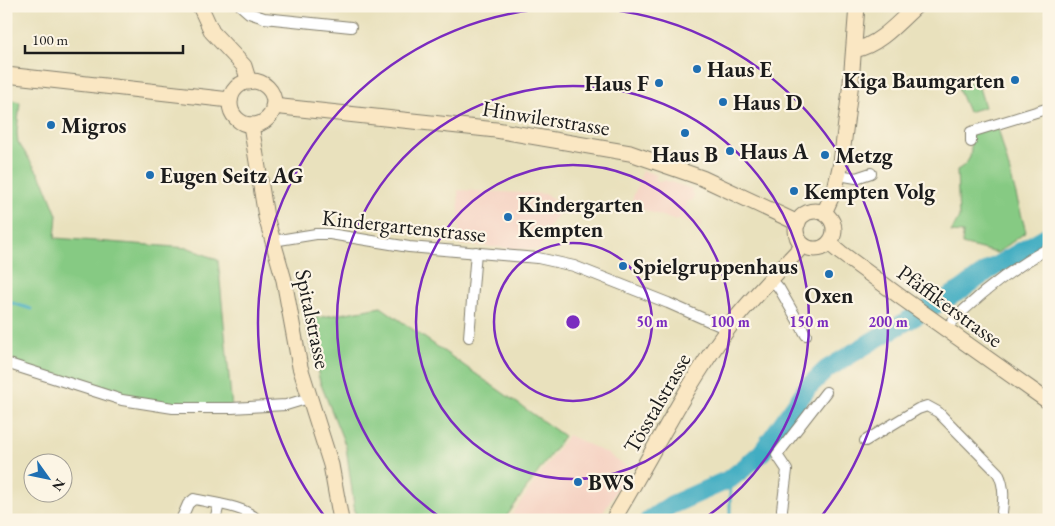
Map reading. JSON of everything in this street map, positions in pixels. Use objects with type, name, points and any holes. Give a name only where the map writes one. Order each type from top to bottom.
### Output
[{"type":"main road","points":[[200,6],[212,32],[244,66],[249,82]]},
{"type":"main road","points":[[824,213],[839,175],[854,50],[857,6]]},
{"type":"main road","points":[[854,50],[864,48],[875,42],[916,6]]},
{"type":"main road","points":[[6,75],[230,100]]},
{"type":"main road","points":[[249,82],[260,83],[269,90],[274,106],[272,112],[263,122],[251,125],[240,122],[235,118],[230,106],[230,100],[236,88],[249,82]]},
{"type":"main road","name":"Hinwilerstrasse","points":[[274,106],[496,130],[630,154],[702,178],[798,223]]},
{"type":"main road","name":"Spitalstrasse","points":[[251,125],[266,217],[284,280],[300,368],[331,465],[341,520]]},
{"type":"main road","points":[[818,211],[824,213],[828,216],[834,227],[832,238],[829,243],[819,248],[808,247],[803,244],[797,234],[798,223],[806,213],[818,211]]},
{"type":"main road","name":"Pfäffikerstrasse","points":[[829,243],[841,254],[1049,402]]},
{"type":"main road","name":"Tösstalstrasse","points":[[613,520],[688,390],[727,329],[749,302],[803,244]]},
{"type":"street","points":[[241,6],[249,13],[264,18],[350,27]]},
{"type":"street","points":[[971,142],[971,132],[1049,108]]},
{"type":"street","points":[[839,175],[856,178],[871,173]]},
{"type":"street","name":"Kindergartenstrasse","points":[[273,241],[316,234],[330,234],[409,247],[538,258],[574,266],[668,303],[727,329]]},
{"type":"street","points":[[940,325],[993,284],[1049,248]]},
{"type":"street","points":[[469,337],[476,252]]},
{"type":"street","points":[[771,279],[779,288],[806,335]]},
{"type":"street","points":[[6,363],[122,400],[173,408],[277,406],[309,398]]},
{"type":"street","points":[[782,520],[787,470],[777,456],[826,392]]},
{"type":"street","points":[[865,441],[918,409],[926,406],[938,412],[998,473],[1002,480],[1004,494],[1001,520]]},
{"type":"street","points":[[181,520],[188,504],[194,499],[244,510],[257,520]]},
{"type":"street","points":[[215,520],[219,504]]},
{"type":"shaded area","points":[[641,170],[657,175],[655,178],[657,181],[661,182],[664,180],[692,189],[691,193],[695,194],[692,201],[688,200],[683,216],[702,223],[700,227],[630,205],[642,173]]},
{"type":"shaded area","name":"Kindergarten Kempten","points":[[458,190],[546,194],[564,208],[550,225],[539,250],[460,245]]},
{"type":"shaded area","name":"BWS","points":[[568,435],[608,454],[629,469],[601,516],[598,520],[508,520]]},
{"type":"green space","points":[[977,81],[985,107],[968,112],[957,86]]},
{"type":"green space","points":[[6,99],[20,102],[18,142],[44,182],[57,215],[55,238],[189,248],[218,260],[232,408],[122,400],[6,363]]},
{"type":"green space","points":[[997,124],[1026,232],[997,253],[962,244],[963,233],[951,232],[959,218],[957,170],[969,158],[971,132]]},
{"type":"green space","points":[[381,307],[564,436],[504,520],[356,520],[346,447],[320,382],[305,320]]},
{"type":"waterway","points":[[649,520],[671,505],[730,479],[744,468],[762,452],[808,387],[827,369],[961,290],[989,270],[1049,235]]},
{"type":"waterway","points":[[6,301],[31,309]]},
{"type":"waterway","points":[[730,479],[730,520]]},
{"type":"place","name":"Haus E","points":[[697,69]]},
{"type":"place","name":"Kiga Baumgarten","points":[[1015,80]]},
{"type":"place","name":"Haus F","points":[[659,83]]},
{"type":"place","name":"Haus D","points":[[723,102]]},
{"type":"place","name":"Migros","points":[[51,125]]},
{"type":"place","name":"Haus B","points":[[685,133]]},
{"type":"place","name":"Haus A","points":[[730,151]]},
{"type":"place","name":"Metzg","points":[[825,155]]},
{"type":"place","name":"Eugen Seitz AG","points":[[150,175]]},
{"type":"place","name":"Kempten Volg","points":[[794,191]]},
{"type":"place","name":"Kindergarten Kempten","points":[[508,217]]},
{"type":"place","name":"Spielgruppenhaus","points":[[623,266]]},
{"type":"place","name":"Oxen","points":[[829,274]]},
{"type":"place","name":"BWS","points":[[578,482]]}]
